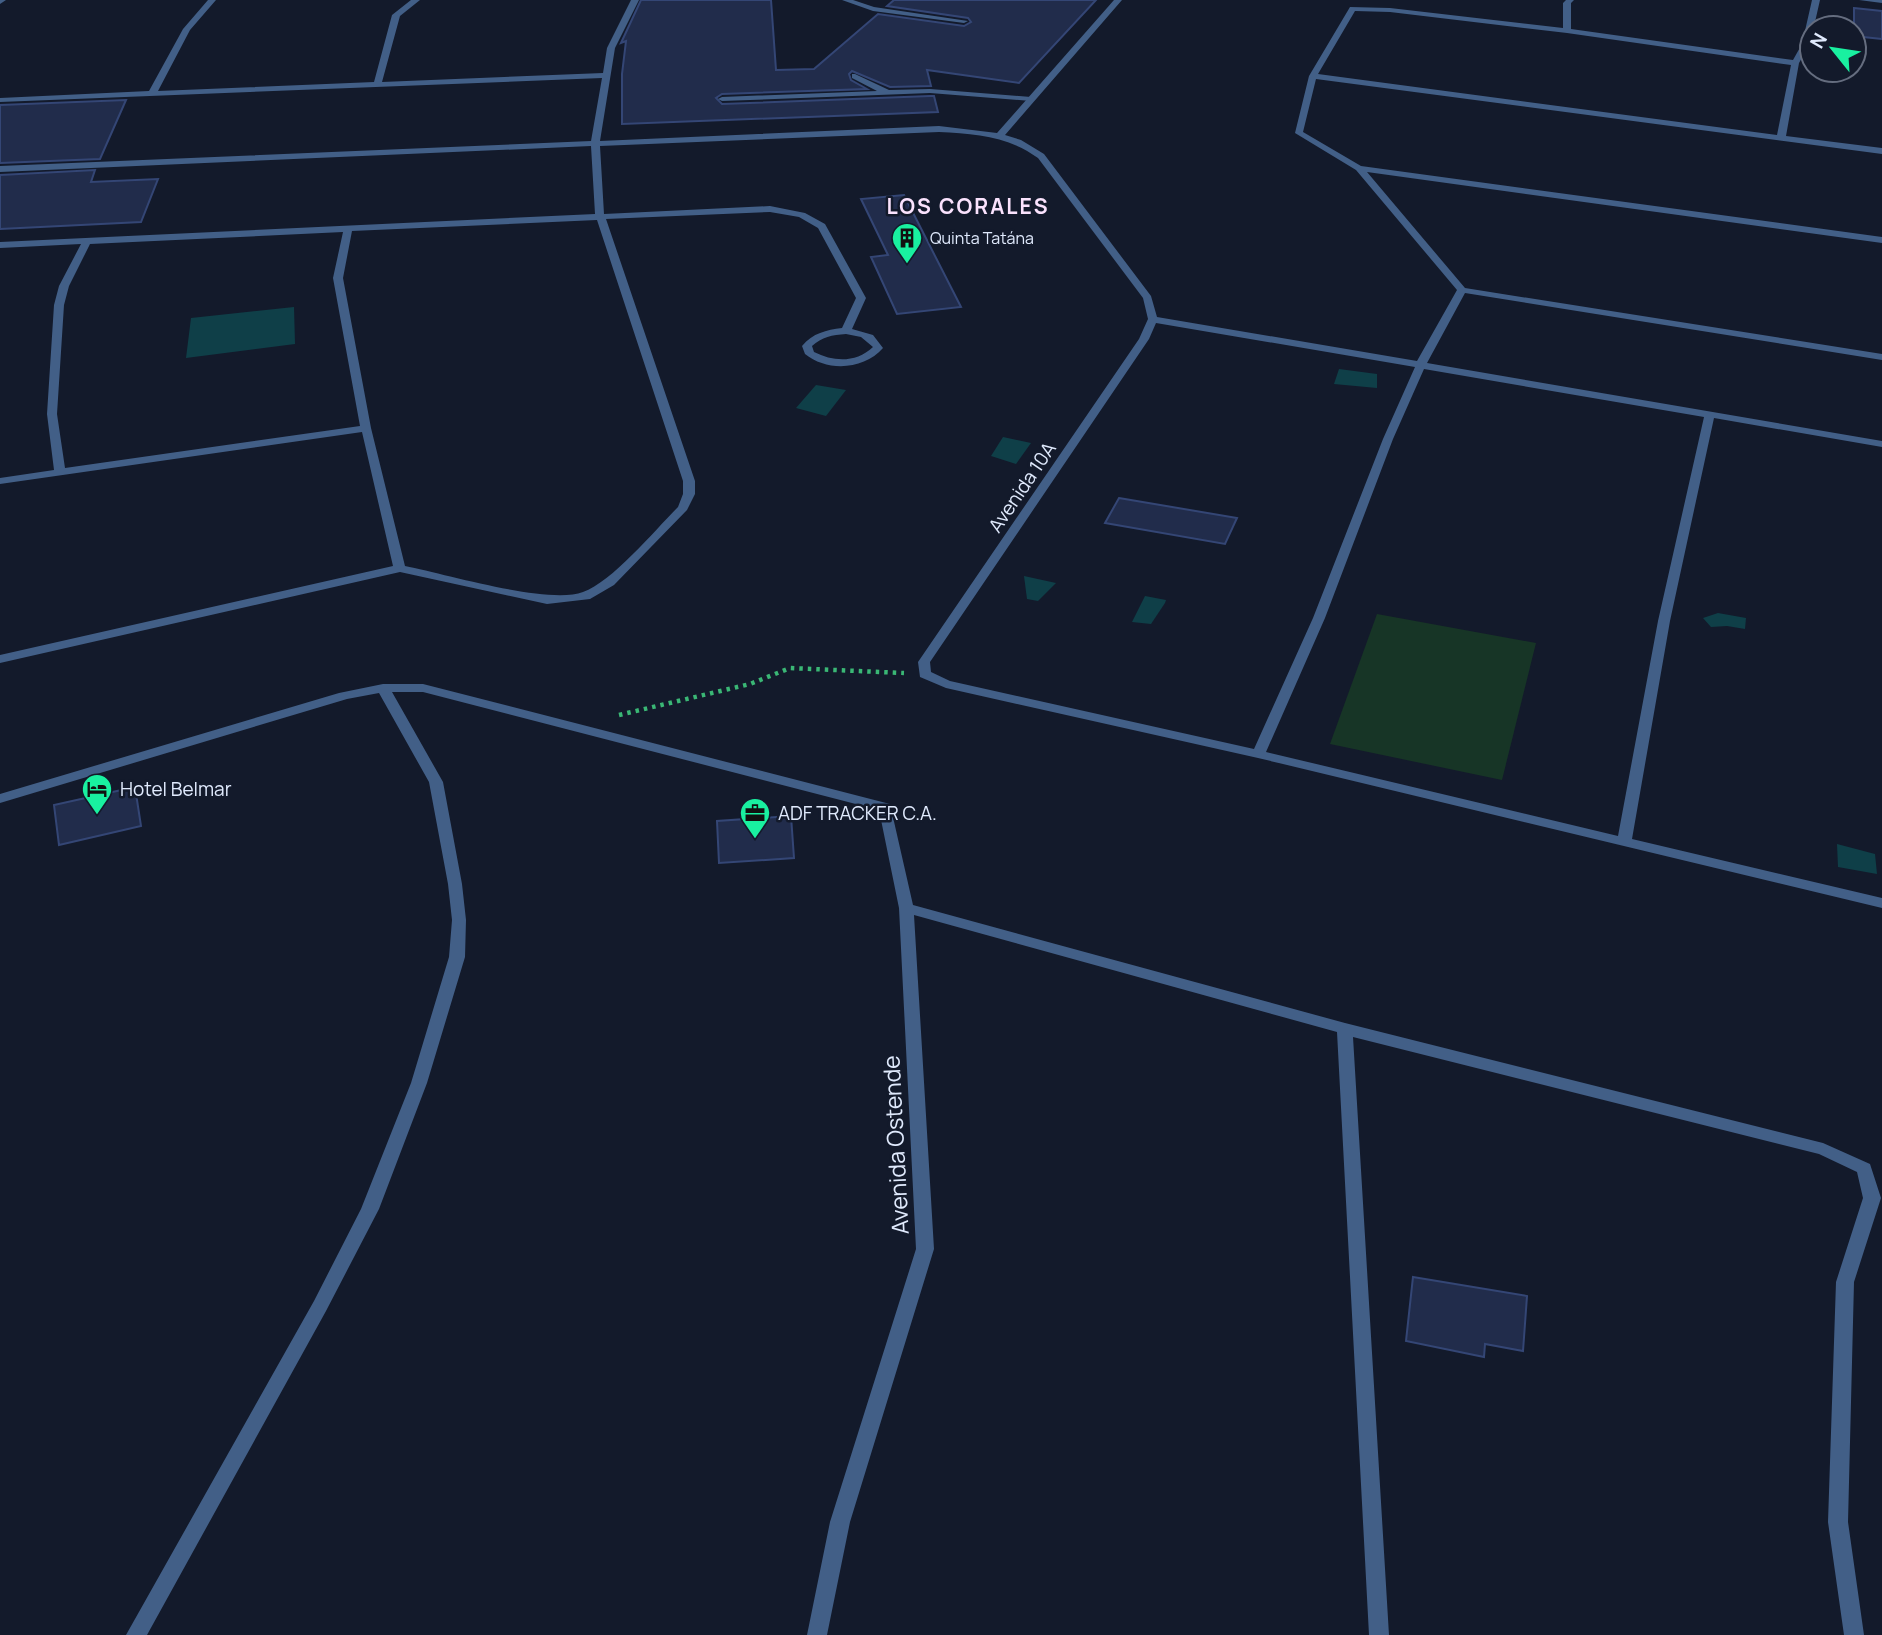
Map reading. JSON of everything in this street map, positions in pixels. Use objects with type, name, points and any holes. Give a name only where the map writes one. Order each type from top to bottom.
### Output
[{"type":"street","points":[[152,94],[187,29],[212,0]]},
{"type":"street","points":[[377,85],[396,15],[416,0]]},
{"type":"street","points":[[0,659],[400,568],[547,600],[586,596],[610,582],[683,508],[689,494],[689,481],[600,216],[596,143],[611,48],[635,0]]},
{"type":"street","points":[[846,0],[873,9],[964,21]]},
{"type":"street","points":[[999,136],[1118,0]]},
{"type":"street","points":[[1567,31],[1567,3],[1570,0]]},
{"type":"street","points":[[1781,137],[1795,63],[1806,44],[1816,0]]},
{"type":"street","points":[[1863,0],[1882,1]]},
{"type":"street","points":[[1795,63],[1354,5],[1313,76],[1299,134],[1359,168],[1462,290],[1882,357]]},
{"type":"street","points":[[0,100],[607,75]]},
{"type":"street","points":[[855,76],[887,93]]},
{"type":"street","points":[[1313,76],[1882,151]]},
{"type":"street","points":[[722,99],[941,92],[1031,99]]},
{"type":"street","points":[[0,169],[939,129],[999,136],[1025,143],[1041,156],[1148,298],[1153,319],[1882,444]]},
{"type":"street","points":[[1359,168],[1882,240]]},
{"type":"street","points":[[0,245],[770,209],[802,215],[822,226],[861,298],[846,331]]},
{"type":"street","points":[[348,228],[338,278],[366,428],[400,568]]},
{"type":"street","points":[[60,473],[52,414],[59,305],[64,286],[87,241]]},
{"type":"street","points":[[1258,754],[1319,618],[1388,439],[1421,364],[1462,290]]},
{"type":"street","name":"Avenida 10A","points":[[925,674],[924,662],[1144,339],[1153,319]]},
{"type":"street","points":[[846,331],[863,333],[874,340],[878,348],[864,359],[838,363],[821,360],[810,354],[807,346],[814,338],[828,332],[846,331]]},
{"type":"street","points":[[1624,843],[1664,621],[1710,414]]},
{"type":"street","points":[[0,481],[366,428]]},
{"type":"street","points":[[925,674],[946,684],[1258,754],[1882,903]]},
{"type":"street","points":[[0,799],[331,700],[383,688],[423,688],[570,726]]},
{"type":"street","points":[[136,1635],[320,1306],[370,1209],[419,1083],[457,957],[459,919],[455,884],[436,782],[383,688]]},
{"type":"street","name":"Avenida Ostende","points":[[570,726],[885,807],[906,908],[925,1249],[839,1522],[817,1635]]},
{"type":"street","points":[[906,908],[1345,1029],[1823,1149],[1864,1168],[1872,1198],[1846,1282],[1838,1522],[1854,1635]]},
{"type":"street","points":[[1345,1029],[1379,1635]]},
{"type":"path","points":[[570,726],[750,684],[790,668],[925,674]]},
{"type":"shaded area","points":[[294,307],[295,344],[186,358],[191,318]]},
{"type":"shaded area","points":[[1339,369],[1377,374],[1377,388],[1334,384]]},
{"type":"shaded area","points":[[816,385],[846,390],[826,416],[796,408]]},
{"type":"shaded area","points":[[1003,437],[1031,443],[1016,464],[991,456]]},
{"type":"shaded area","points":[[1024,576],[1056,583],[1038,601],[1027,599]]},
{"type":"shaded area","points":[[1145,596],[1166,600],[1151,624],[1132,622]]},
{"type":"shaded area","points":[[1718,613],[1746,618],[1745,629],[1711,627],[1703,618]]},
{"type":"shaded area","points":[[1377,614],[1536,643],[1502,780],[1330,744]]},
{"type":"shaded area","points":[[1837,844],[1875,854],[1877,874],[1838,867]]},
{"type":"building","points":[[641,0],[771,0],[776,70],[814,69],[878,14],[964,26],[971,22],[968,18],[887,6],[894,0],[1096,0],[1019,83],[927,70],[931,86],[890,87],[852,71],[849,74],[851,80],[867,89],[722,94],[716,98],[722,104],[934,96],[938,112],[622,124],[622,74],[626,41],[621,43]]},
{"type":"building","points":[[1854,8],[1882,11],[1882,39],[1868,38],[1868,14],[1854,14]]},
{"type":"building","points":[[126,100],[100,159],[0,163],[0,105]]},
{"type":"building","points":[[95,170],[91,182],[158,179],[141,222],[0,229],[0,175]]},
{"type":"building","points":[[904,195],[961,307],[897,314],[871,257],[888,255],[861,199]]},
{"type":"building","points":[[1119,498],[1237,518],[1225,544],[1105,523]]},
{"type":"building","name":"Hotel Belmar","points":[[135,787],[141,826],[59,845],[54,805]]},
{"type":"building","name":"ADF TRACKER C.A.","points":[[791,816],[794,858],[719,863],[717,821]]},
{"type":"building","points":[[1413,1277],[1527,1296],[1523,1351],[1485,1344],[1484,1357],[1406,1341]]},
{"type":"place","name":"Quinta Tatána","points":[[907,265]]},
{"type":"place","name":"Hotel Belmar","points":[[97,816]]},
{"type":"place","name":"ADF TRACKER C.A.","points":[[755,840]]},
{"type":"district","name":"LOS CORALES","points":[[968,207]]}]
